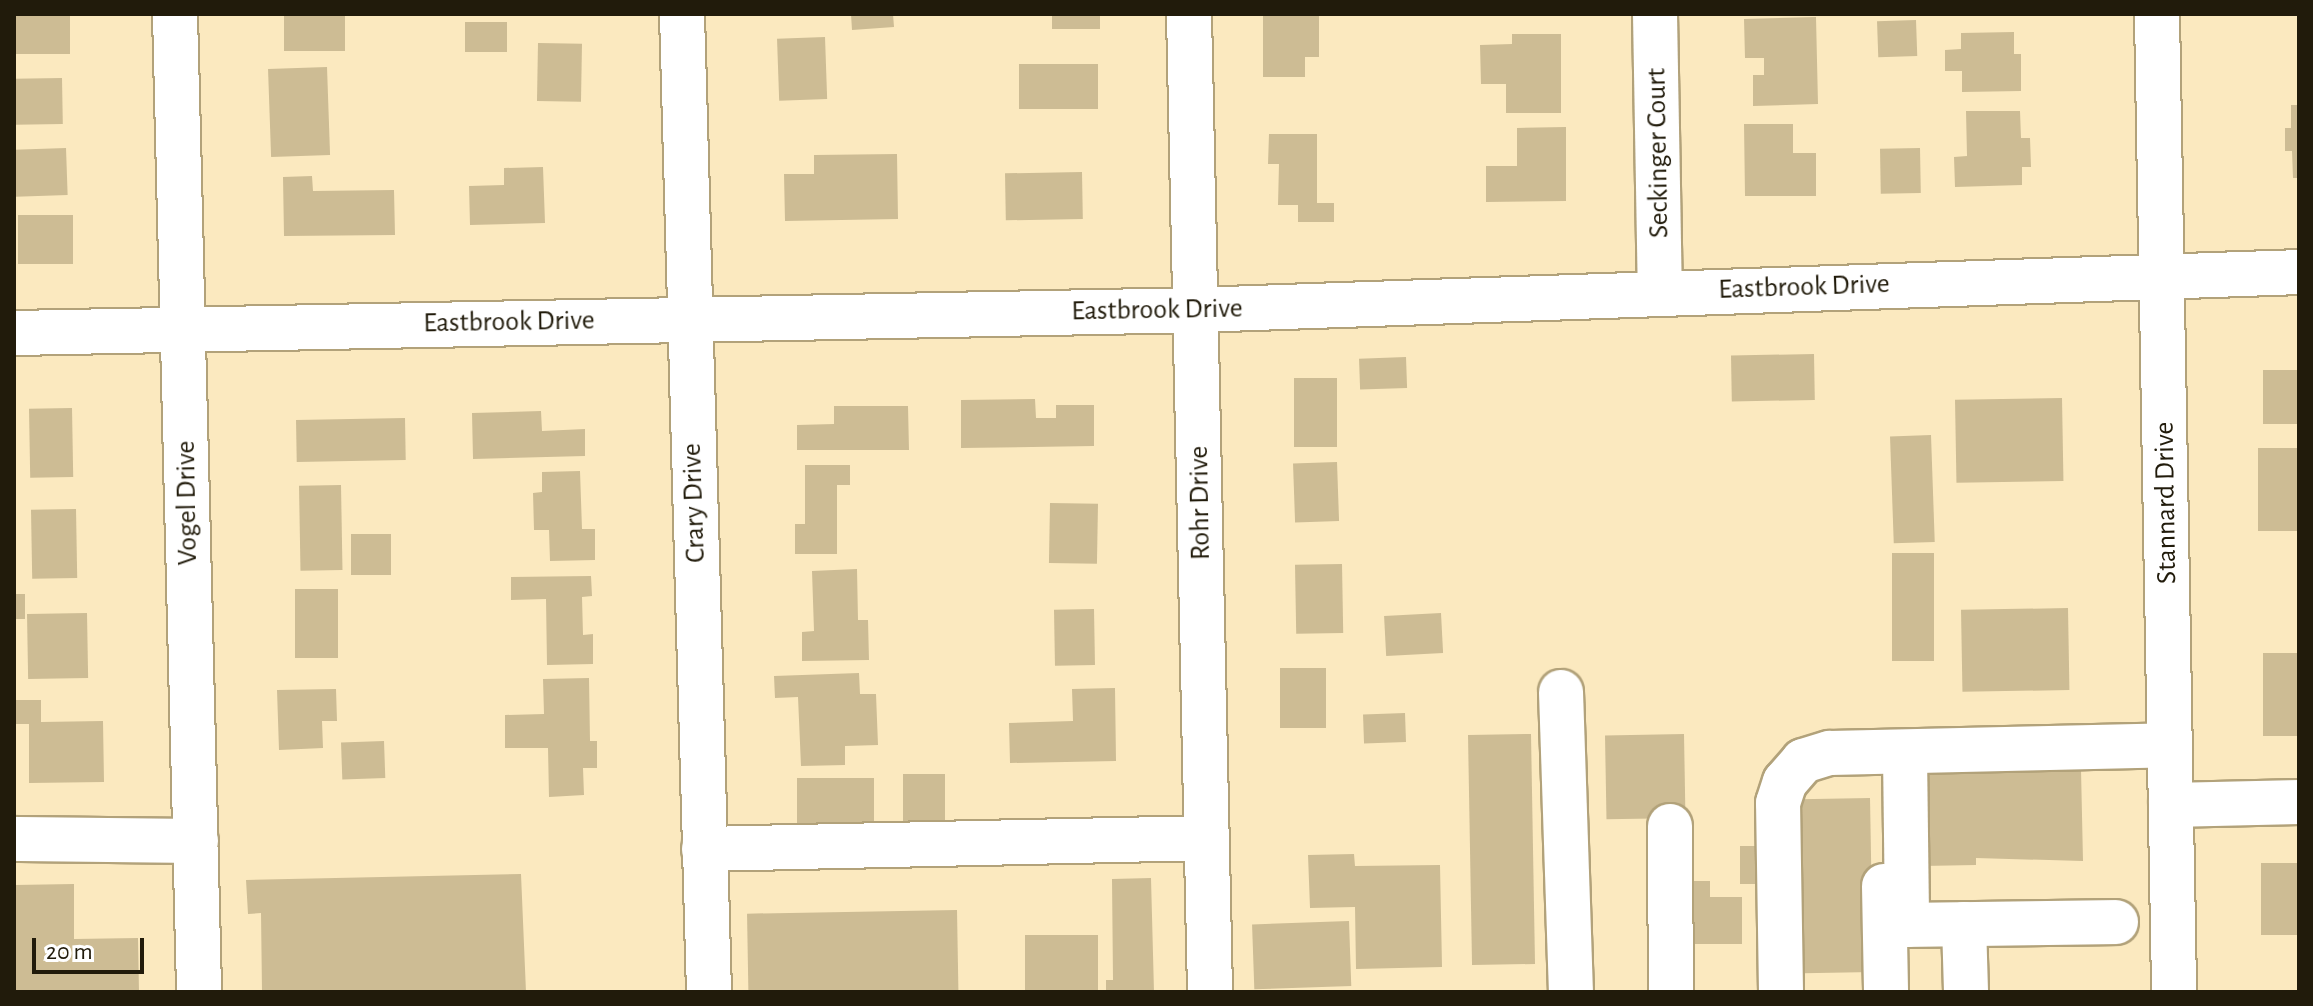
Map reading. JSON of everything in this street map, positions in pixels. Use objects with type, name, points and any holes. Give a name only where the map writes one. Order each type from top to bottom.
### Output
[{"type":"street","name":"Vogel Drive","points":[[175,14],[199,992]]},
{"type":"street","name":"Crary Drive","points":[[682,14],[709,992]]},
{"type":"street","name":"Rohr Drive","points":[[1189,14],[1210,992]]},
{"type":"street","name":"Seckinger Court","points":[[1655,14],[1660,292]]},
{"type":"street","name":"Stannard Drive","points":[[2157,14],[2174,992]]},
{"type":"street","name":"Eastbrook Drive","points":[[14,333],[1196,310],[2299,272]]},
{"type":"street","points":[[1561,692],[1571,992]]},
{"type":"street","points":[[1781,992],[1778,803],[1785,782],[1803,761],[1830,753],[2170,745]]},
{"type":"street","points":[[1893,753],[1907,925],[2116,922]]},
{"type":"street","points":[[1886,992],[1893,753]]},
{"type":"street","points":[[2171,805],[2299,802]]},
{"type":"street","points":[[1670,826],[1671,992]]},
{"type":"street","points":[[704,849],[1207,838]]},
{"type":"street","points":[[14,839],[196,841]]},
{"type":"street","points":[[1964,924],[1966,992]]},
{"type":"building","points":[[14,14],[70,14],[70,54],[14,54]]},
{"type":"building","points":[[284,14],[345,14],[345,51],[284,51]]},
{"type":"building","points":[[851,14],[893,14],[894,27],[852,30]]},
{"type":"building","points":[[1052,14],[1100,14],[1100,29],[1052,29]]},
{"type":"building","points":[[1263,14],[1319,14],[1319,57],[1305,57],[1305,77],[1263,77]]},
{"type":"building","points":[[1816,17],[1818,104],[1753,106],[1753,75],[1764,75],[1764,58],[1745,58],[1744,19]]},
{"type":"building","points":[[1916,20],[1917,56],[1878,57],[1877,21]]},
{"type":"building","points":[[465,22],[507,22],[507,52],[465,52]]},
{"type":"building","points":[[2014,32],[2014,54],[2021,54],[2021,91],[1962,92],[1962,71],[1945,71],[1945,50],[1961,49],[1961,33]]},
{"type":"building","points":[[1512,34],[1561,34],[1561,113],[1506,113],[1506,84],[1481,84],[1480,45],[1512,44]]},
{"type":"building","points":[[825,37],[827,99],[779,101],[777,39]]},
{"type":"building","points":[[538,43],[582,44],[581,102],[537,101]]},
{"type":"building","points":[[1019,64],[1098,64],[1098,109],[1019,109]]},
{"type":"building","points":[[327,67],[330,155],[271,157],[268,69]]},
{"type":"building","points":[[62,78],[63,124],[15,125],[14,79]]},
{"type":"building","points":[[2291,105],[2299,105],[2299,178],[2293,178],[2292,151],[2285,151],[2285,128],[2291,128]]},
{"type":"building","points":[[1966,111],[2020,111],[2021,138],[2030,138],[2031,167],[2022,167],[2022,185],[1955,187],[1954,157],[1967,156]]},
{"type":"building","points":[[1744,124],[1793,124],[1793,153],[1816,153],[1816,196],[1745,196]]},
{"type":"building","points":[[1566,127],[1566,201],[1486,202],[1486,166],[1517,166],[1517,128]]},
{"type":"building","points":[[1269,134],[1317,134],[1317,203],[1334,203],[1334,222],[1298,222],[1298,205],[1278,205],[1279,164],[1268,164]]},
{"type":"building","points":[[66,148],[68,195],[16,197],[14,150]]},
{"type":"building","points":[[1920,148],[1921,193],[1881,194],[1880,149]]},
{"type":"building","points":[[897,154],[898,219],[785,221],[784,174],[814,174],[814,155]]},
{"type":"building","points":[[543,167],[545,223],[470,225],[469,186],[504,185],[504,168]]},
{"type":"building","points":[[1082,172],[1083,219],[1006,220],[1005,173]]},
{"type":"building","points":[[312,176],[313,191],[394,190],[395,235],[284,236],[283,177]]},
{"type":"building","points":[[18,215],[73,215],[73,264],[18,264]]},
{"type":"building","points":[[1814,354],[1815,400],[1732,401],[1731,355]]},
{"type":"building","points":[[1406,357],[1407,388],[1360,390],[1359,359]]},
{"type":"building","points":[[2263,370],[2299,370],[2299,424],[2263,424]]},
{"type":"building","points":[[1294,378],[1337,378],[1337,447],[1294,447]]},
{"type":"building","points":[[2062,398],[2063,481],[1956,483],[1955,400]]},
{"type":"building","points":[[1035,399],[1036,418],[1056,418],[1056,405],[1094,405],[1094,446],[961,448],[961,400]]},
{"type":"building","points":[[834,406],[908,406],[909,450],[797,450],[797,425],[834,424]]},
{"type":"building","points":[[72,408],[73,477],[30,478],[29,409]]},
{"type":"building","points":[[541,411],[542,431],[585,429],[585,456],[473,459],[472,413]]},
{"type":"building","points":[[405,418],[406,460],[297,462],[296,420]]},
{"type":"building","points":[[1931,435],[1935,542],[1894,543],[1890,436]]},
{"type":"building","points":[[2258,448],[2299,448],[2299,531],[2258,531]]},
{"type":"building","points":[[1337,462],[1339,521],[1295,522],[1293,464]]},
{"type":"building","points":[[805,465],[850,465],[850,485],[837,485],[837,554],[795,554],[795,524],[805,524]]},
{"type":"building","points":[[580,471],[582,529],[595,529],[595,560],[550,561],[549,530],[534,530],[533,493],[542,492],[542,472]]},
{"type":"building","points":[[341,485],[342,570],[300,571],[299,486]]},
{"type":"building","points":[[1050,503],[1098,504],[1097,564],[1049,563]]},
{"type":"building","points":[[76,509],[77,578],[32,579],[31,510]]},
{"type":"building","points":[[351,534],[391,534],[391,575],[351,575]]},
{"type":"building","points":[[1892,553],[1934,553],[1934,661],[1892,661]]},
{"type":"building","points":[[1342,564],[1343,633],[1296,634],[1295,565]]},
{"type":"building","points":[[857,569],[858,620],[868,620],[869,660],[802,661],[802,632],[814,631],[812,571]]},
{"type":"building","points":[[591,576],[592,596],[582,597],[583,635],[593,634],[593,664],[547,665],[546,599],[511,600],[511,577]]},
{"type":"building","points":[[295,589],[338,589],[338,658],[295,658]]},
{"type":"building","points":[[14,594],[25,594],[25,619],[14,619]]},
{"type":"building","points":[[2068,608],[2069,690],[1962,692],[1961,610]]},
{"type":"building","points":[[1094,609],[1095,665],[1055,666],[1054,610]]},
{"type":"building","points":[[87,613],[88,678],[28,679],[27,614]]},
{"type":"building","points":[[1441,613],[1443,653],[1386,656],[1384,616]]},
{"type":"building","points":[[2263,653],[2299,653],[2299,736],[2263,736]]},
{"type":"building","points":[[1280,668],[1326,668],[1326,728],[1280,728]]},
{"type":"building","points":[[859,673],[860,694],[876,694],[878,745],[845,746],[845,765],[801,766],[798,697],[775,698],[774,676]]},
{"type":"building","points":[[589,678],[590,741],[597,741],[597,768],[583,768],[584,795],[549,797],[548,748],[505,748],[505,715],[544,714],[543,679]]},
{"type":"building","points":[[1115,688],[1116,761],[1010,763],[1009,723],[1073,721],[1072,689]]},
{"type":"building","points":[[336,689],[337,721],[322,721],[323,748],[279,750],[277,690]]},
{"type":"building","points":[[14,700],[41,700],[41,722],[103,721],[104,782],[29,783],[29,724],[14,724]]},
{"type":"building","points":[[1405,713],[1406,742],[1364,743],[1363,714]]},
{"type":"building","points":[[1531,734],[1535,964],[1472,965],[1468,735]]},
{"type":"building","points":[[1684,734],[1685,818],[1606,819],[1605,735]]},
{"type":"building","points":[[384,741],[385,778],[342,779],[341,743]]},
{"type":"building","points":[[2081,769],[2083,861],[1976,858],[1976,865],[1922,866],[1920,773]]},
{"type":"building","points":[[903,774],[945,774],[945,829],[903,829]]},
{"type":"building","points":[[797,778],[874,778],[874,831],[797,831]]},
{"type":"building","points":[[1870,798],[1873,972],[1789,973],[1786,799]]},
{"type":"building","points":[[1740,846],[1766,846],[1766,884],[1740,884]]},
{"type":"building","points":[[1354,854],[1355,866],[1440,865],[1442,967],[1356,969],[1355,907],[1310,908],[1308,855]]},
{"type":"building","points":[[2261,863],[2299,863],[2299,935],[2261,935]]},
{"type":"building","points":[[521,874],[526,992],[262,992],[261,913],[248,914],[246,880]]},
{"type":"building","points":[[1151,878],[1154,992],[1106,992],[1106,980],[1113,980],[1112,879]]},
{"type":"building","points":[[1681,881],[1710,881],[1710,897],[1742,897],[1742,944],[1681,944]]},
{"type":"building","points":[[74,884],[74,939],[138,938],[139,992],[14,992],[14,885]]},
{"type":"building","points":[[957,910],[958,992],[748,992],[747,914]]},
{"type":"building","points":[[1349,921],[1351,986],[1254,989],[1252,924]]},
{"type":"building","points":[[1025,935],[1098,935],[1098,992],[1025,992]]}]
